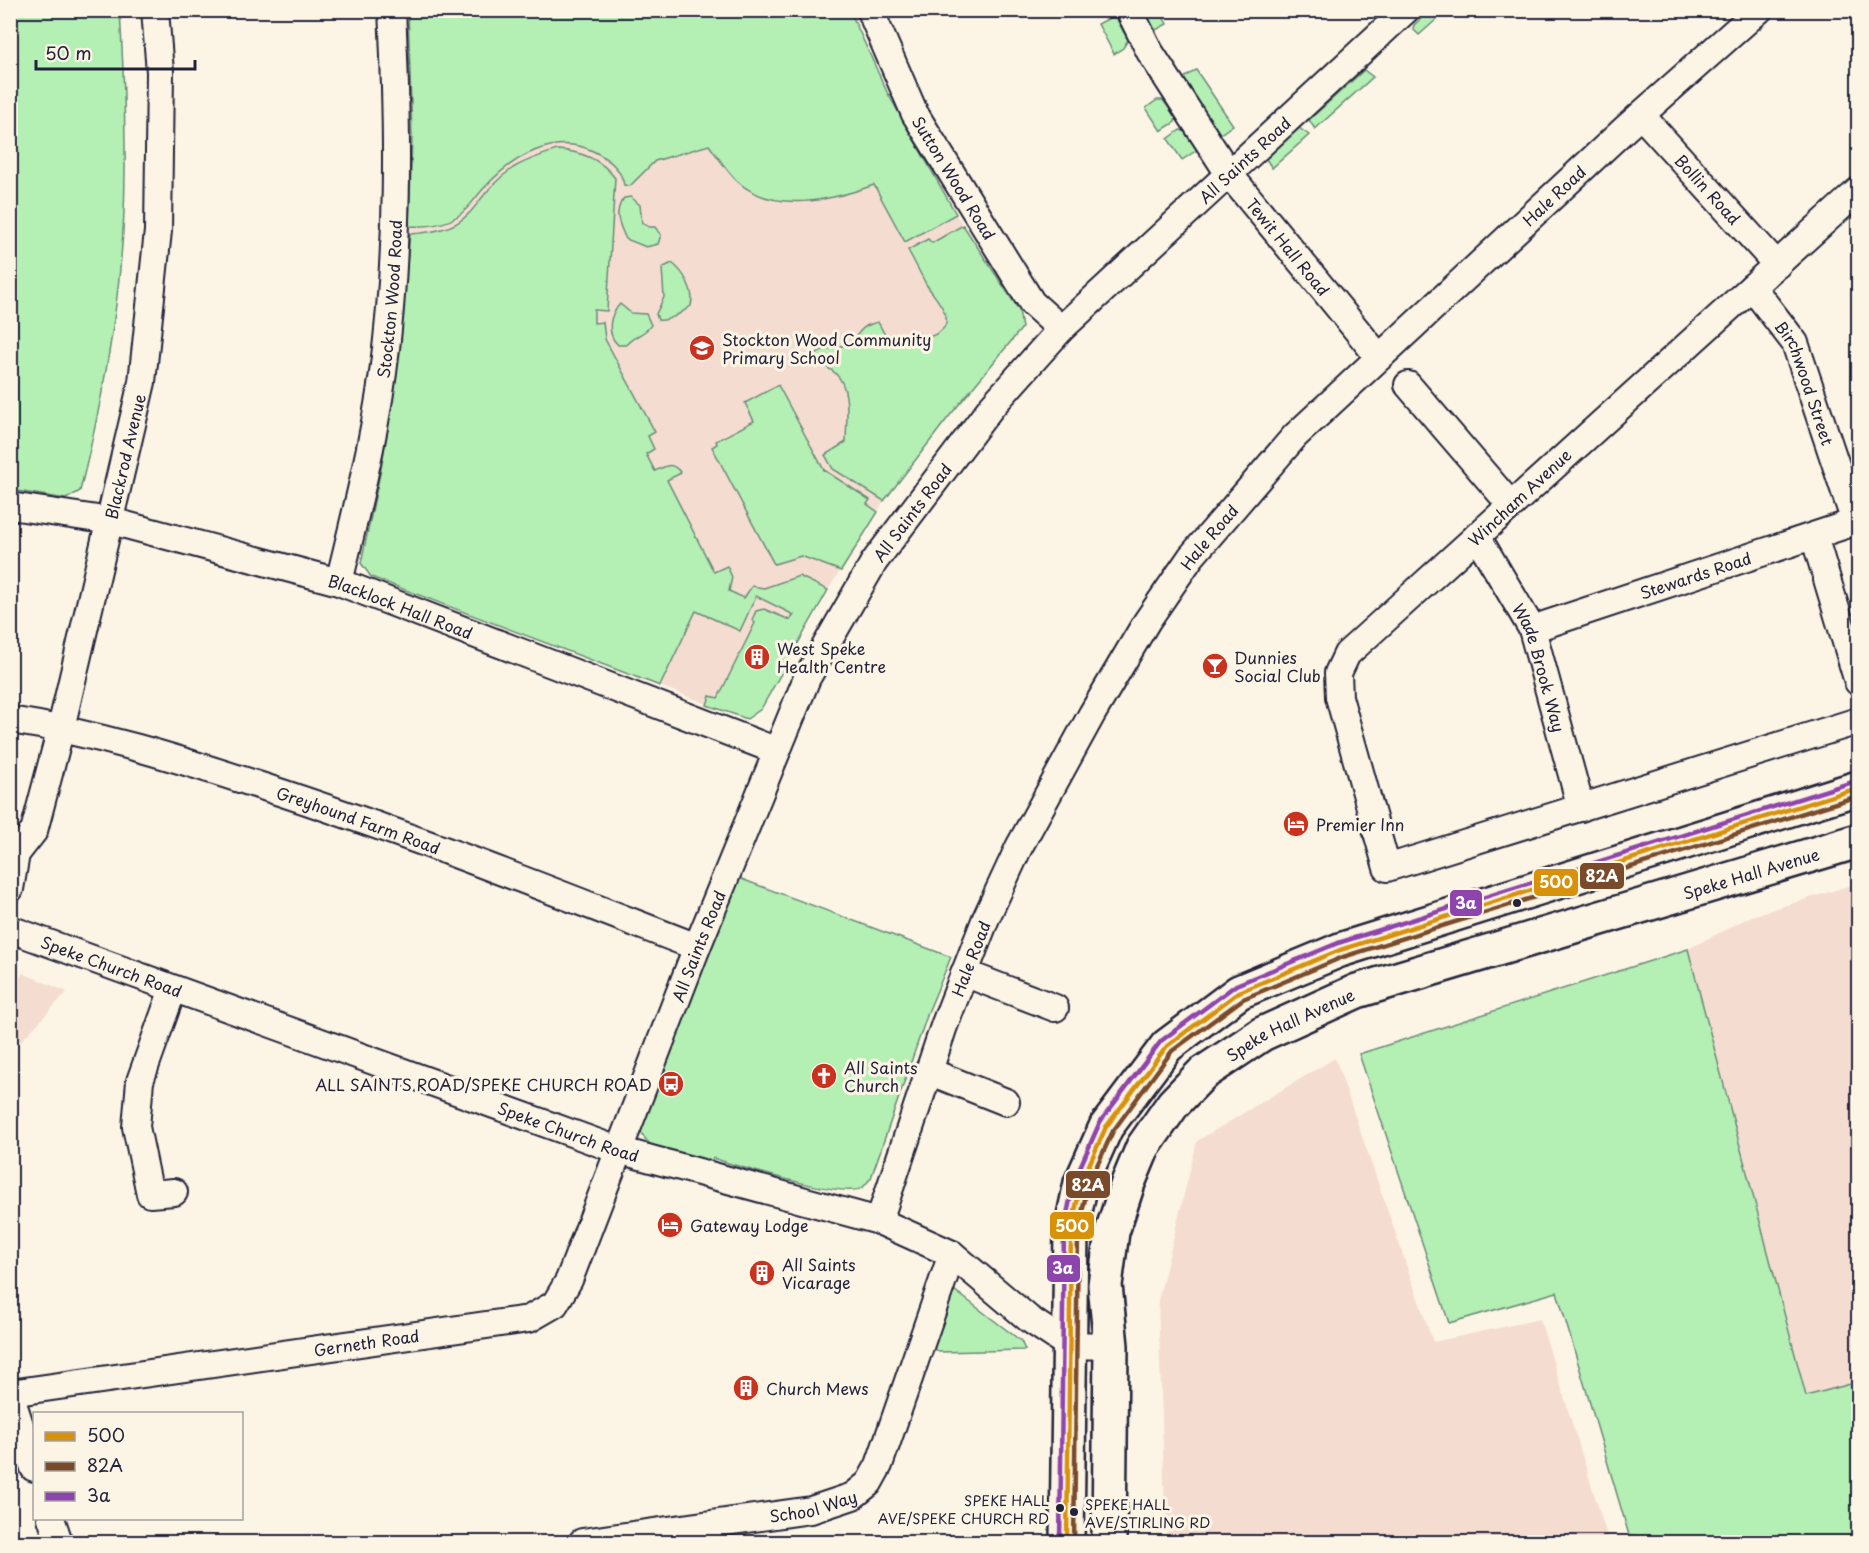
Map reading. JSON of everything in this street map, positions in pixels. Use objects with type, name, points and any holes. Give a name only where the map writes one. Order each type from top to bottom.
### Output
[{"type":"street","name":"Blackrod Avenue","points":[[10,889],[16,854],[34,831],[61,728],[142,382],[158,231],[160,72],[154,10]]},
{"type":"street","name":"Stockton Wood Road","points":[[339,582],[365,478],[383,373],[396,237],[396,101],[392,10]]},
{"type":"street","name":"Sutton Wood Road","points":[[870,10],[915,114],[1032,303],[1061,329]]},
{"type":"street","name":"Tewit Hall Road","points":[[1129,10],[1150,52],[1228,174],[1378,356]]},
{"type":"street","name":"All Saints Road","points":[[618,1150],[697,947],[807,678],[874,562],[992,405],[1061,329],[1406,10]]},
{"type":"street","name":"Hale Road","points":[[879,1221],[928,1071],[964,973],[986,918],[1019,847],[1092,714],[1148,621],[1191,557],[1295,436],[1378,356],[1759,10]]},
{"type":"street","name":"Bollin Road","points":[[1641,115],[1777,265]]},
{"type":"street","name":"Wincham Avenue","points":[[1581,808],[1387,868],[1339,697],[1338,673],[1347,654],[1858,191]]},
{"type":"street","name":"Birchwood Street","points":[[1752,286],[1795,343],[1857,522]]},
{"type":"street","points":[[1408,385],[1510,504]]},
{"type":"street","name":"Blacklock Hall Road","points":[[10,506],[111,521],[339,582],[777,751]]},
{"type":"street","name":"Stewards Road","points":[[1532,629],[1857,522]]},
{"type":"street","name":"Wade Brook Way","points":[[1476,536],[1532,629],[1581,808]]},
{"type":"street","points":[[1814,536],[1858,682]]},
{"type":"street","name":"Greyhound Farm Road","points":[[10,720],[61,728],[209,769],[431,844],[697,947]]},
{"type":"street","points":[[1581,808],[1858,721]]},
{"type":"street","points":[[1067,1542],[1071,1230],[1081,1183],[1107,1127],[1167,1046],[1239,992],[1340,950],[1858,788]]},
{"type":"street","name":"Speke Hall Avenue","points":[[1109,1542],[1111,1346],[1105,1285],[1112,1232],[1128,1183],[1143,1148],[1173,1104],[1202,1074],[1262,1034],[1357,991],[1858,840]]},
{"type":"street","name":"Speke Church Road","points":[[10,929],[618,1150],[879,1221],[952,1254],[1029,1319],[1068,1345]]},
{"type":"street","points":[[964,973],[1054,1008]]},
{"type":"street","points":[[1197,1024],[1211,1035],[1222,1037],[1329,981],[1381,984]]},
{"type":"street","points":[[173,989],[140,1081],[136,1126],[150,1194],[174,1192]]},
{"type":"street","points":[[928,1071],[1006,1102]]},
{"type":"street","name":"Gerneth Road","points":[[10,1393],[529,1319],[555,1304],[569,1280],[618,1150]]},
{"type":"street","name":"School Way","points":[[582,1542],[811,1510],[853,1496],[869,1483],[879,1465],[952,1254]]},
{"type":"street","points":[[1068,1345],[1111,1346]]},
{"type":"street","points":[[10,1393],[33,1465]]},
{"type":"street","points":[[52,1520],[59,1542]]},
{"type":"shaded area","name":"Stockton Wood Community Primary School","points":[[408,11],[850,11],[887,92],[956,214],[1019,310],[1022,328],[947,419],[884,501],[828,590],[761,709],[747,719],[371,577],[361,563],[381,469],[396,380],[410,234],[412,137]]},
{"type":"shaded area","points":[[1858,883],[1858,1382],[1806,1396],[1688,949],[1752,916]]},
{"type":"shaded area","points":[[23,973],[67,992],[11,1052],[11,990]]},
{"type":"shaded area","points":[[1335,1058],[1433,1342],[1540,1319],[1609,1542],[1169,1542],[1165,1510],[1158,1301],[1197,1141]]},
{"type":"green space","points":[[1430,10],[1446,11],[1419,35],[1413,29],[1414,25]]},
{"type":"green space","points":[[10,11],[120,11],[125,161],[119,282],[103,388],[80,491],[66,499],[11,490]]},
{"type":"green space","points":[[408,11],[850,11],[887,92],[956,214],[905,242],[874,185],[822,199],[786,201],[768,198],[752,192],[737,181],[709,145],[655,161],[630,186],[624,185],[617,170],[600,155],[580,146],[565,145],[536,150],[509,165],[458,216],[434,225],[409,226],[412,137]]},
{"type":"green space","points":[[1140,11],[1160,11],[1167,24],[1154,31],[1150,29]]},
{"type":"green space","points":[[1111,17],[1116,18],[1128,40],[1123,48],[1114,54],[1098,24]]},
{"type":"green space","points":[[1196,70],[1233,125],[1219,135],[1181,80]]},
{"type":"green space","points":[[1364,70],[1373,77],[1315,129],[1309,120]]},
{"type":"green space","points":[[1157,100],[1163,100],[1176,118],[1175,122],[1161,131],[1146,108]]},
{"type":"green space","points":[[1299,128],[1309,135],[1272,168],[1266,159]]},
{"type":"green space","points":[[1180,130],[1184,131],[1197,150],[1182,160],[1168,139]]},
{"type":"green space","points":[[557,150],[589,157],[615,178],[607,311],[594,310],[594,323],[603,322],[605,339],[655,432],[648,436],[654,449],[646,454],[655,471],[672,466],[681,473],[667,480],[714,572],[727,566],[732,577],[729,591],[744,598],[752,586],[764,588],[799,576],[828,590],[761,709],[747,719],[707,705],[710,696],[718,698],[755,623],[752,620],[756,611],[764,609],[790,620],[794,615],[756,596],[740,631],[696,611],[660,686],[371,577],[361,563],[381,469],[396,380],[410,234],[433,231],[462,220],[498,180],[513,168]]},
{"type":"green space","points":[[631,197],[640,205],[642,223],[655,227],[661,235],[658,244],[646,247],[626,239],[619,223],[618,213],[624,198]]},
{"type":"green space","points":[[963,225],[1019,310],[1022,328],[947,419],[884,501],[833,469],[825,455],[846,442],[846,396],[840,379],[814,355],[822,350],[851,342],[865,327],[878,322],[885,335],[905,334],[910,342],[917,333],[929,337],[939,332],[945,326],[945,312],[926,284],[908,250],[928,239],[932,243]]},
{"type":"green space","points":[[672,263],[688,282],[691,306],[671,318],[658,320],[656,314],[664,297],[662,268]]},
{"type":"green space","points":[[620,304],[631,313],[646,314],[651,325],[626,345],[618,345],[610,330],[611,319]]},
{"type":"green space","points":[[778,385],[824,470],[870,500],[867,504],[878,512],[841,571],[801,556],[774,564],[712,447],[717,444],[716,441],[754,421],[745,403]]},
{"type":"green space","points":[[736,877],[951,957],[929,1010],[871,1178],[862,1188],[835,1189],[813,1185],[713,1158],[710,1166],[658,1150],[643,1136],[639,1126]]},
{"type":"green space","points":[[1688,949],[1806,1396],[1858,1382],[1858,1542],[1699,1542],[1629,1535],[1557,1292],[1449,1323],[1359,1054]]},
{"type":"green space","points":[[954,1290],[1021,1341],[1025,1350],[939,1352],[932,1347]]},
{"type":"transit line","name":"3a","points":[[1060,1542],[1064,1228],[1074,1181],[1100,1122],[1161,1041],[1236,985],[1338,943],[1856,781]]},
{"type":"transit line","name":"500","points":[[1067,1542],[1071,1230],[1081,1183],[1106,1127],[1167,1046],[1239,992],[1340,950],[1858,788]]},
{"type":"transit line","name":"82A","points":[[1074,1542],[1078,1231],[1088,1185],[1113,1131],[1172,1051],[1243,999],[1343,957],[1858,796]]},
{"type":"place","name":"Stockton Wood Community Primary School","points":[[702,348]]},
{"type":"place","name":"West Speke Health Centre","points":[[757,657]]},
{"type":"place","name":"Dunnies Social Club","points":[[1215,666]]},
{"type":"place","name":"Premier Inn","points":[[1296,824]]},
{"type":"place","name":"All Saints Church","points":[[824,1076]]},
{"type":"place","name":"ALL SAINTS ROAD/SPEKE CHURCH ROAD","points":[[671,1084]]},
{"type":"place","name":"Gateway Lodge","points":[[670,1225]]},
{"type":"place","name":"All Saints Vicarage","points":[[762,1273]]},
{"type":"place","name":"Church Mews","points":[[746,1388]]},
{"type":"place","name":"SPEKE HALL AVE/SPEKE CHURCH RD","points":[[1060,1508]]},
{"type":"place","name":"SPEKE HALL AVE/STIRLING RD","points":[[1074,1512]]}]
